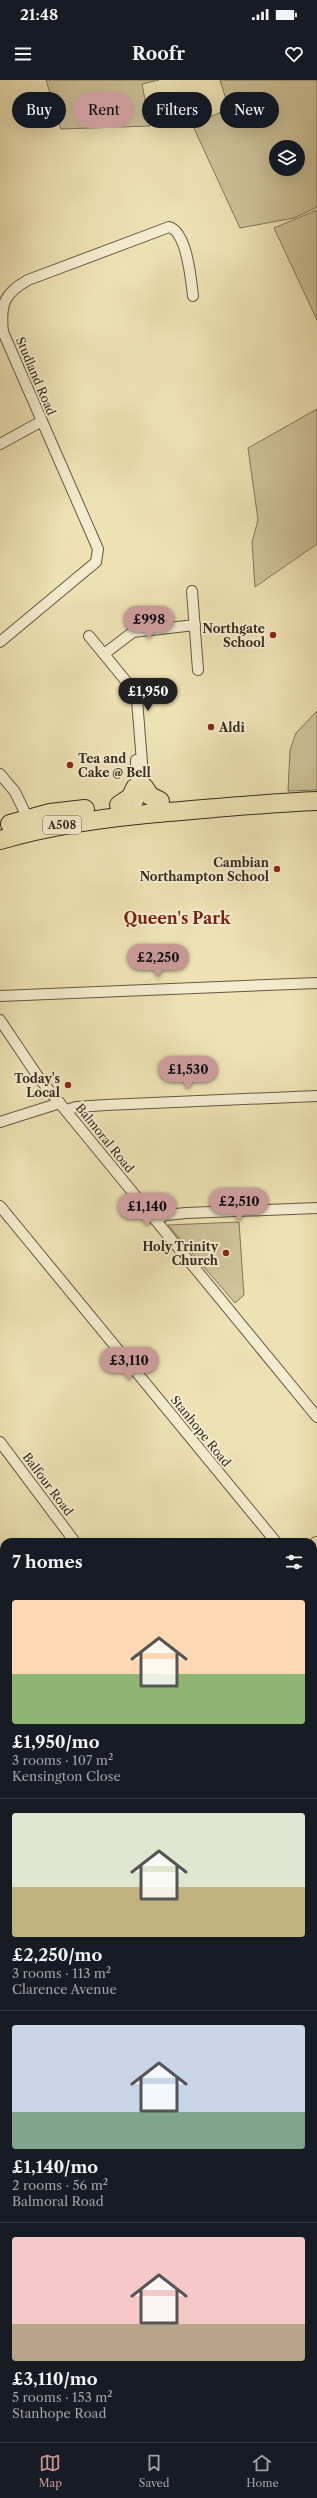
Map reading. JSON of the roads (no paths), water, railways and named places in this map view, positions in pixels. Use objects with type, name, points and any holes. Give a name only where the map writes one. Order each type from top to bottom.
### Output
[{"type":"highway","points":[[122,811],[131,797],[139,793],[141,809],[162,807]]},
{"type":"highway","name":"A508","points":[[0,840],[50,813],[122,811],[162,807],[317,801]]},
{"type":"highway","name":"A508","points":[[0,828],[91,817],[104,819],[122,811]]},
{"type":"street","name":"Studland Road","points":[[0,642],[96,562],[98,549],[3,332],[0,319],[4,301],[16,287],[89,256],[169,227],[178,233],[189,264],[193,296]]},
{"type":"street","points":[[0,444],[42,422]]},
{"type":"street","points":[[192,591],[198,670]]},
{"type":"street","points":[[104,654],[133,632],[194,625]]},
{"type":"street","points":[[89,636],[139,697]]},
{"type":"street","points":[[139,697],[153,692]]},
{"type":"street","points":[[139,697],[137,704],[139,793]]},
{"type":"street","points":[[0,774],[15,792],[30,824]]},
{"type":"street","points":[[0,996],[317,983]]},
{"type":"street","name":"Balmoral Road","points":[[0,1020],[33,1070],[317,1417]]},
{"type":"street","points":[[0,1122],[63,1107],[317,1096]]},
{"type":"street","name":"Stanhope Road","points":[[0,1206],[273,1538]]},
{"type":"street","points":[[155,1220],[166,1215],[186,1213],[317,1208]]},
{"type":"street","name":"Balfour Road","points":[[0,1442],[72,1538]]},
{"type":"place","name":"Northgate School","points":[[273,635]]},
{"type":"place","name":"Aldi","points":[[211,727]]},
{"type":"place","name":"Tea and Cake @ Bell","points":[[70,765]]},
{"type":"place","name":"Cambian Northampton School","points":[[277,869]]},
{"type":"place","name":"Today's Local","points":[[68,1085]]},
{"type":"place","name":"Holy Trinity Church","points":[[226,1253]]},
{"type":"district","name":"Queen's Park","points":[[177,918]]}]
